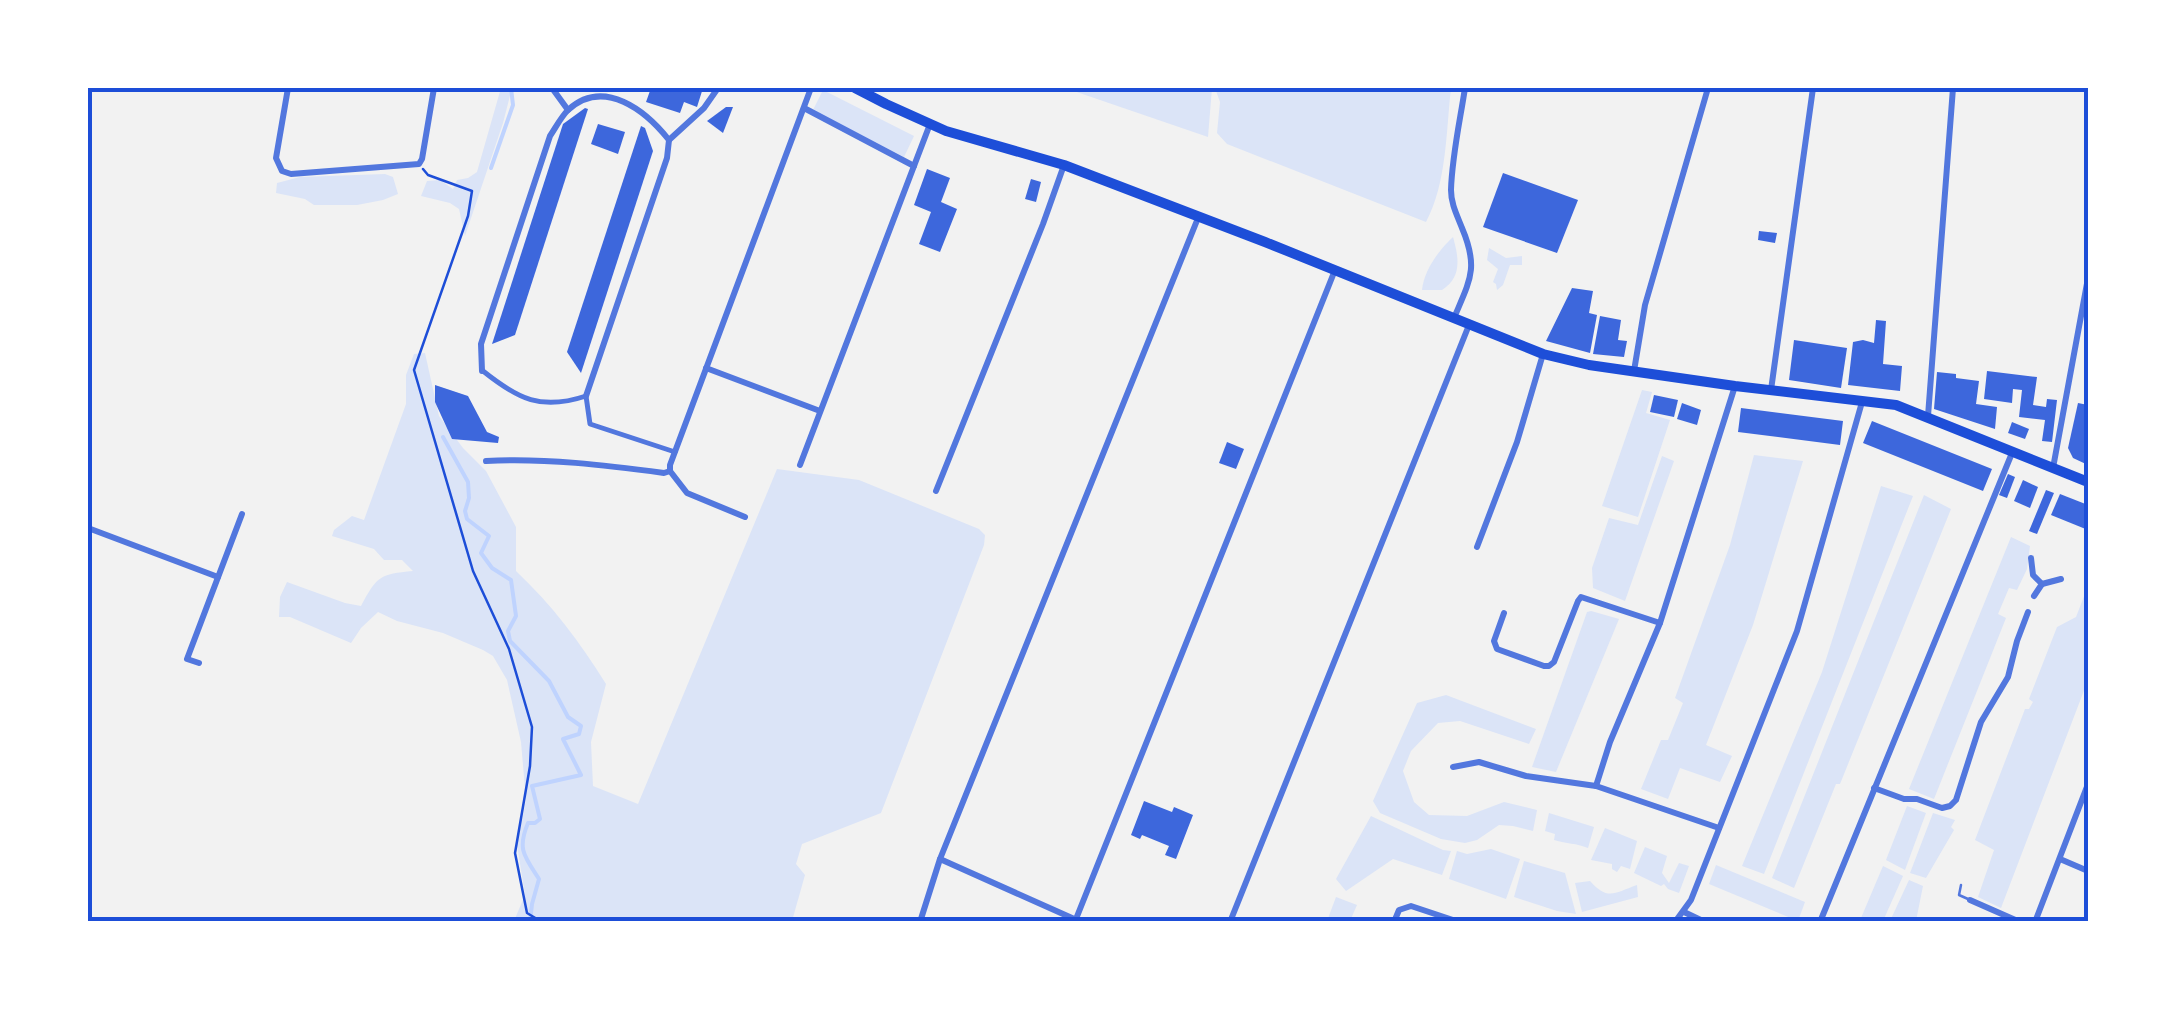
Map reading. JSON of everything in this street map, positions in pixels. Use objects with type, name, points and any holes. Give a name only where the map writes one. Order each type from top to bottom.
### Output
[{"type":"main road","points":[[855,88],[946,131],[1064,165],[1543,354],[1589,365],[1896,406],[2088,482]]},
{"type":"street","points":[[288,88],[276,158],[282,171],[291,174],[419,164],[434,88]]},
{"type":"street","points":[[552,88],[568,110]]},
{"type":"street","points":[[669,140],[704,108],[718,88]]},
{"type":"street","points":[[486,461],[520,459],[664,473],[670,468],[811,88]]},
{"type":"street","points":[[1453,319],[1467,287],[1472,262],[1454,210],[1451,188],[1464,88]]},
{"type":"street","points":[[1634,371],[1645,305],[1708,88]]},
{"type":"street","points":[[1771,390],[1812,88]]},
{"type":"street","points":[[1928,416],[1953,88]]},
{"type":"street","points":[[586,396],[566,403],[542,403],[506,390],[482,371],[481,344],[550,136],[568,110],[582,101],[612,98],[638,108],[655,122],[669,140],[668,158],[586,396],[590,424],[675,452]]},
{"type":"street","points":[[804,108],[914,166]]},
{"type":"street","points":[[800,465],[930,124]]},
{"type":"street","points":[[936,491],[1064,165]]},
{"type":"street","points":[[920,922],[940,859],[1199,217]]},
{"type":"street","points":[[940,859],[1078,920],[1335,270]]},
{"type":"street","points":[[2052,469],[2088,278]]},
{"type":"street","points":[[1230,922],[1470,325]]},
{"type":"street","points":[[1477,547],[1517,442],[1543,354]]},
{"type":"street","points":[[706,368],[820,410]]},
{"type":"street","points":[[1596,786],[1660,622],[1735,386]]},
{"type":"street","points":[[1676,922],[1684,912],[1719,828],[1797,631],[1862,402]]},
{"type":"street","points":[[1820,922],[2012,453]]},
{"type":"street","points":[[670,468],[688,493],[745,516]]},
{"type":"street","points":[[199,663],[188,658],[242,514]]},
{"type":"street","points":[[88,528],[218,577]]},
{"type":"street","points":[[2031,558],[2033,575],[2042,584]]},
{"type":"street","points":[[2034,596],[2042,584],[2062,579]]},
{"type":"street","points":[[1504,613],[1494,641],[1497,649],[1544,666],[1554,662],[1581,596],[1660,622]]},
{"type":"street","points":[[1874,788],[1942,808],[1956,800],[1981,722],[2008,676],[2028,612]]},
{"type":"street","points":[[1454,767],[1479,762],[1526,776],[1596,786],[1719,828]]},
{"type":"street","points":[[2035,922],[2088,784]]},
{"type":"street","points":[[2060,859],[2088,871]]},
{"type":"street","points":[[1970,900],[2020,922]]},
{"type":"street","points":[[1394,922],[1399,910],[1412,906],[1459,922]]},
{"type":"street","points":[[1684,912],[1705,922]]},
{"type":"lane","points":[[1961,884],[1959,895],[1970,900]]},
{"type":"path","points":[[419,164],[428,175],[472,191],[468,216],[414,370],[474,570],[508,650],[532,728],[530,766],[515,853],[526,913],[542,922]]},
{"type":"shaded area","points":[[501,88],[512,88],[465,236],[459,209],[421,196],[427,181],[440,180],[453,189],[457,180],[477,172]]},
{"type":"shaded area","points":[[1065,88],[1212,88],[1208,137]]},
{"type":"shaded area","points":[[1215,88],[1451,88],[1442,174],[1426,222],[1227,144],[1217,133],[1220,102]]},
{"type":"shaded area","points":[[823,90],[914,136],[904,157],[813,110]]},
{"type":"shaded area","points":[[300,177],[393,177],[398,194],[357,205],[314,205],[305,199],[276,193],[277,183]]},
{"type":"shaded area","points":[[1453,237],[1457,260],[1453,279],[1442,290],[1422,290],[1433,261]]},
{"type":"shaded area","points":[[1489,248],[1506,258],[1522,256],[1522,265],[1510,265],[1503,285],[1497,290],[1493,282],[1498,269],[1487,260]]},
{"type":"shaded area","points":[[425,353],[439,416],[486,471],[516,527],[516,571],[565,624],[606,684],[591,742],[593,786],[638,804],[777,469],[859,480],[979,529],[985,535],[881,813],[802,844],[796,864],[805,875],[792,921],[514,921],[525,895],[517,845],[526,800],[521,742],[507,680],[493,656],[443,633],[378,612],[351,643],[290,617],[279,617],[280,597],[287,582],[361,606],[381,578],[413,571],[402,560],[384,560],[374,549],[332,536],[352,516],[364,520],[406,404],[406,375],[414,354]]},
{"type":"shaded area","points":[[1642,390],[1652,392],[1646,413],[1670,420],[1638,517],[1602,506]]},
{"type":"shaded area","points":[[1754,455],[1803,461],[1753,625],[1706,745],[1732,756],[1720,782],[1680,768],[1668,799],[1641,789],[1661,740],[1668,740],[1683,703],[1675,698],[1730,545]]},
{"type":"shaded area","points":[[1662,456],[1674,461],[1625,601],[1593,588],[1592,568],[1609,518],[1638,525]]},
{"type":"shaded area","points":[[1881,486],[1913,496],[1764,874],[1742,866],[1822,672]]},
{"type":"shaded area","points":[[1924,495],[1951,509],[1794,888],[1772,878]]},
{"type":"shaded area","points":[[2011,537],[2030,546],[2027,569],[2017,590],[2009,588],[1998,614],[2006,618],[1934,799],[1909,789]]},
{"type":"shaded area","points":[[2088,586],[2088,680],[2001,908],[1978,897],[1994,850],[1975,840],[2025,709],[2033,702],[2029,699],[2057,627],[2076,617]]},
{"type":"shaded area","points":[[1587,612],[1619,619],[1556,772],[1532,767]]},
{"type":"shaded area","points":[[1446,695],[1536,729],[1529,744],[1460,721],[1438,723],[1411,751],[1403,771],[1414,802],[1429,815],[1467,816],[1504,802],[1537,810],[1533,831],[1499,825],[1465,843],[1441,839],[1380,813],[1373,801],[1417,703]]},
{"type":"shaded area","points":[[1907,806],[1926,813],[1905,870],[1886,860]]},
{"type":"shaded area","points":[[1549,813],[1594,827],[1588,848],[1554,840],[1555,834],[1545,831]]},
{"type":"shaded area","points":[[1933,813],[1955,820],[1951,827],[1954,830],[1926,878],[1910,873]]},
{"type":"shaded area","points":[[1371,816],[1451,851],[1442,875],[1393,859],[1346,891],[1336,879]]},
{"type":"shaded area","points":[[1605,828],[1637,841],[1630,869],[1621,866],[1617,872],[1612,864],[1591,860]]},
{"type":"shaded area","points":[[1645,847],[1667,856],[1662,873],[1669,883],[1679,863],[1689,866],[1679,893],[1634,873]]},
{"type":"shaded area","points":[[1491,849],[1520,859],[1506,899],[1449,879],[1457,851],[1467,854]]},
{"type":"shaded area","points":[[1524,861],[1565,873],[1576,914],[1514,897]]},
{"type":"shaded area","points":[[1716,865],[1805,902],[1798,921],[1709,884]]},
{"type":"shaded area","points":[[1883,866],[1903,876],[1883,921],[1869,921],[1861,918]]},
{"type":"shaded area","points":[[1909,880],[1923,886],[1916,921],[1890,921]]},
{"type":"shaded area","points":[[1590,881],[1607,893],[1637,885],[1638,897],[1582,912],[1575,883]]},
{"type":"shaded area","points":[[1336,897],[1357,905],[1350,921],[1327,921]]},
{"type":"building","points":[[651,88],[703,88],[697,107],[684,102],[680,113],[646,102]]},
{"type":"building","points":[[726,107],[733,107],[723,133],[707,121]]},
{"type":"building","points":[[588,109],[515,335],[492,344],[563,124]]},
{"type":"building","points":[[598,124],[625,132],[618,154],[591,144]]},
{"type":"building","points":[[641,126],[653,151],[581,373],[567,352]]},
{"type":"building","points":[[927,169],[950,178],[941,202],[957,209],[940,252],[919,244],[931,212],[914,205]]},
{"type":"building","points":[[1503,173],[1578,200],[1557,253],[1483,227]]},
{"type":"building","points":[[1031,179],[1041,182],[1036,202],[1025,199]]},
{"type":"building","points":[[1759,231],[1777,233],[1775,243],[1758,240]]},
{"type":"building","points":[[1572,288],[1593,291],[1589,313],[1597,315],[1590,353],[1546,341]]},
{"type":"building","points":[[1600,316],[1621,320],[1618,340],[1627,341],[1624,357],[1593,354]]},
{"type":"building","points":[[1876,320],[1886,321],[1883,364],[1902,366],[1900,391],[1848,385],[1853,342],[1874,343]]},
{"type":"building","points":[[1794,340],[1847,348],[1841,388],[1789,380]]},
{"type":"building","points":[[1987,371],[2037,377],[2033,405],[2046,407],[2047,399],[2057,400],[2052,442],[2042,441],[2045,420],[2019,417],[2022,390],[2013,389],[2012,403],[1984,399]]},
{"type":"building","points":[[1937,372],[1979,381],[1976,404],[1997,407],[1995,429],[1934,409]]},
{"type":"building","points":[[435,385],[468,396],[487,432],[499,437],[498,443],[452,439],[435,402]]},
{"type":"building","points":[[1654,395],[1678,400],[1674,417],[1650,412]]},
{"type":"building","points":[[1682,403],[1701,410],[1697,425],[1677,419]]},
{"type":"building","points":[[2078,403],[2088,405],[2088,465],[2073,458],[2068,448]]},
{"type":"building","points":[[1741,408],[1843,421],[1840,445],[1738,432]]},
{"type":"building","points":[[1872,421],[1992,469],[1983,491],[1863,443]]},
{"type":"building","points":[[2012,422],[2029,429],[2025,439],[2008,433]]},
{"type":"building","points":[[1227,442],[1244,449],[1236,469],[1219,463]]},
{"type":"building","points":[[2008,474],[2015,477],[2007,498],[1999,495]]},
{"type":"building","points":[[2023,480],[2038,487],[2030,508],[2014,501]]},
{"type":"building","points":[[2046,490],[2054,493],[2037,534],[2029,531]]},
{"type":"building","points":[[2060,494],[2088,505],[2088,530],[2051,515]]},
{"type":"building","points":[[1144,801],[1193,815],[1176,859],[1165,855],[1169,846],[1142,835],[1140,839],[1131,835]]},
{"type":"waterway","points":[[491,168],[513,105],[511,88]]},
{"type":"waterway","points":[[443,437],[468,482],[467,519],[489,536],[481,553],[492,568],[511,580],[516,616],[508,631],[510,641],[549,681],[568,717],[581,726],[579,734],[563,739],[581,775],[532,786],[540,819],[528,823],[523,839],[526,858],[539,879],[530,922]]}]
